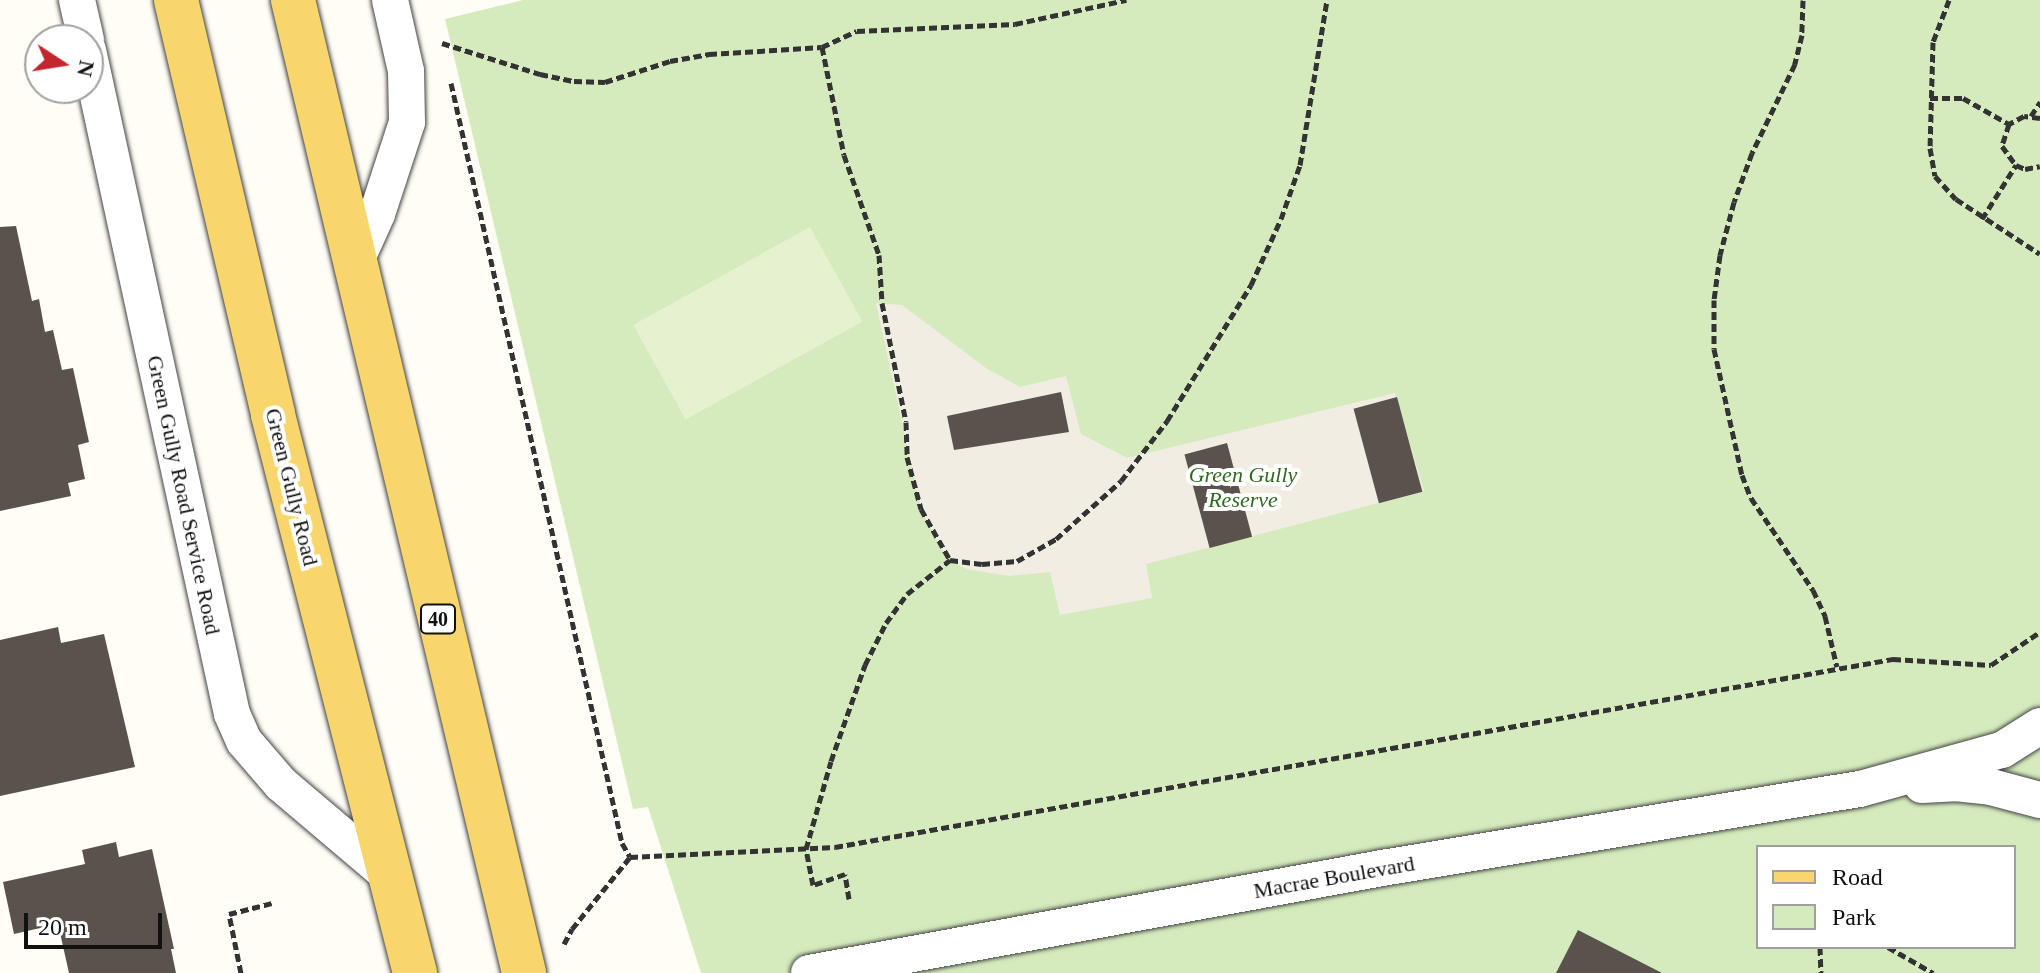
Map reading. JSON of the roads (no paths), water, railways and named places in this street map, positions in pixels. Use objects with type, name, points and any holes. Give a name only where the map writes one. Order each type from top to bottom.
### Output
[{"type":"main road","name":"Green Gully Road","points":[[176,0],[273,415],[415,973]]},
{"type":"main road","name":"40","points":[[293,0],[354,265],[539,961]]},
{"type":"street","points":[[77,0],[82,24]]},
{"type":"street","points":[[354,265],[377,214],[407,122],[406,71],[390,0]]},
{"type":"street","name":"Green Gully Road Service Road","points":[[100,104],[232,714],[244,741],[281,784],[392,878]]},
{"type":"street","name":"Macrae Boulevard","points":[[1860,789],[2002,750],[2040,726]]},
{"type":"street","name":"Macrae Boulevard","points":[[809,973],[1382,868],[1860,789],[1955,783],[1991,787],[2040,800]]},
{"type":"park label","name":"Green Gully Reserve","points":[[1243,486]]}]
